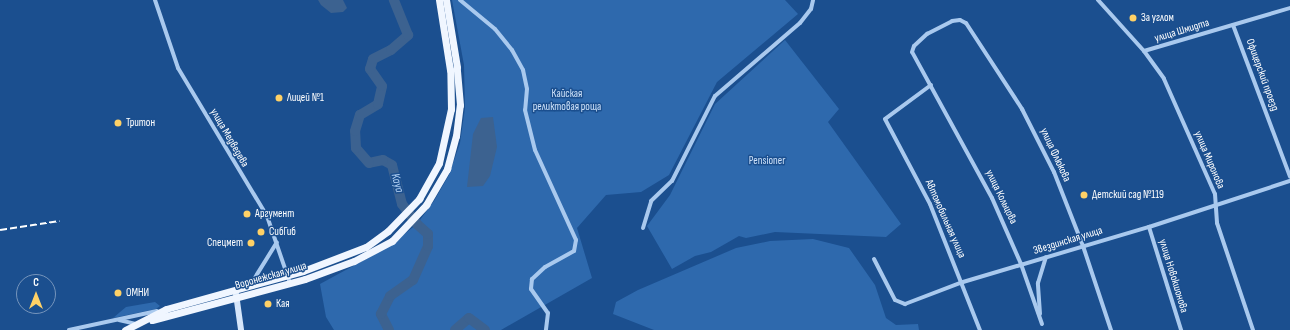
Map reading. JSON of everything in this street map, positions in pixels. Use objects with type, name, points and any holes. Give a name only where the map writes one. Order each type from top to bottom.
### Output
[{"type":"main road","name":"Воронежская улица","points":[[136,324],[166,309],[236,295],[249,288],[289,279],[366,247],[396,223],[420,199],[439,163],[451,109],[450,70],[439,0]]},
{"type":"main road","name":"Воронежская улица","points":[[136,324],[354,261],[387,244],[403,230],[426,205],[447,169],[456,136],[460,105],[457,67],[446,0]]},
{"type":"main road","points":[[126,330],[136,324]]},
{"type":"street","name":"улица Медведева","points":[[155,0],[178,68],[267,216],[289,279]]},
{"type":"street","points":[[460,0],[495,29],[512,50],[523,70],[527,89],[525,110],[535,150],[577,245],[574,251],[545,267],[532,279],[531,290],[548,313],[546,330]]},
{"type":"street","points":[[643,228],[651,201],[672,181],[715,96],[800,23],[812,9],[812,0]]},
{"type":"street","name":"улица Шмидта","points":[[1098,0],[1144,51],[1290,8]]},
{"type":"street","name":"улица Кольцова","points":[[966,23],[960,20],[952,20],[927,34],[914,46],[912,52],[931,84],[992,198],[1021,264],[1044,330]]},
{"type":"street","name":"улица Флюкова","points":[[966,23],[1022,109],[1054,172],[1083,246],[1111,330]]},
{"type":"street","name":"Офицерский проезд","points":[[1233,25],[1290,177]]},
{"type":"street","name":"улица Миронова","points":[[1144,51],[1164,79],[1215,194],[1217,205],[1217,223],[1253,330]]},
{"type":"street","name":"Автомобильная улица","points":[[931,84],[886,119],[930,204],[963,282],[980,330]]},
{"type":"street","name":"Звездинская улица","points":[[874,259],[895,300],[905,304],[963,282],[1149,227],[1290,180]]},
{"type":"street","name":"улица Новокшонова","points":[[1149,227],[1181,330]]},
{"type":"street","points":[[249,288],[277,242]]},
{"type":"street","name":"улица Кольцова","points":[[1042,324],[1038,283],[1046,257]]},
{"type":"street","points":[[236,295],[241,330]]},
{"type":"street","points":[[119,320],[166,309]]},
{"type":"street","name":"Воронежская улица","points":[[69,330],[119,320],[136,324]]},
{"type":"green space","name":"Кайская реликтовая роща","points":[[452,0],[785,0],[798,14],[717,82],[669,175],[641,192],[606,195],[577,228],[592,278],[501,330],[334,330],[326,317],[320,284],[388,247],[417,224],[434,201],[449,175],[460,143],[465,108],[464,65]]},
{"type":"green space","name":"Pensioner","points":[[785,40],[839,109],[828,122],[901,224],[886,237],[775,232],[746,238],[739,236],[711,252],[695,256],[672,269],[647,226],[670,195],[715,104]]},
{"type":"green space","points":[[813,239],[849,248],[875,285],[886,318],[896,325],[918,324],[919,330],[654,330],[613,314],[616,302],[638,290],[736,248],[770,241]]},
{"type":"green space","points":[[155,302],[160,306],[156,309],[113,318],[126,307]]},
{"type":"shaded area","points":[[318,0],[343,0],[347,8],[343,12],[331,13],[321,5]]},
{"type":"shaded area","points":[[493,117],[497,147],[490,176],[483,186],[467,187],[473,134],[481,118]]},
{"type":"waterway","name":"Kaya","points":[[389,330],[381,314],[390,296],[413,280],[428,246],[428,234],[417,224],[402,204],[392,165],[383,160],[369,163],[356,148],[355,131],[360,115],[378,104],[382,86],[370,69],[373,59],[391,50],[408,35],[394,0]]},
{"type":"waterway","name":"Kaya","points":[[455,330],[469,318],[485,330]]},
{"type":"railway","points":[[0,230],[59,221]]},
{"type":"place","name":"За углом","points":[[1133,18]]},
{"type":"place","name":"Лицей №1","points":[[279,98]]},
{"type":"place","name":"Тритон","points":[[118,123]]},
{"type":"place","name":"Детский сад №119","points":[[1084,195]]},
{"type":"place","name":"Аргумент","points":[[247,214]]},
{"type":"place","name":"СибГиб","points":[[261,232]]},
{"type":"place","name":"Спецмет","points":[[251,243]]},
{"type":"place","name":"ОМНИ","points":[[118,293]]},
{"type":"place","name":"Кая","points":[[268,304]]}]
